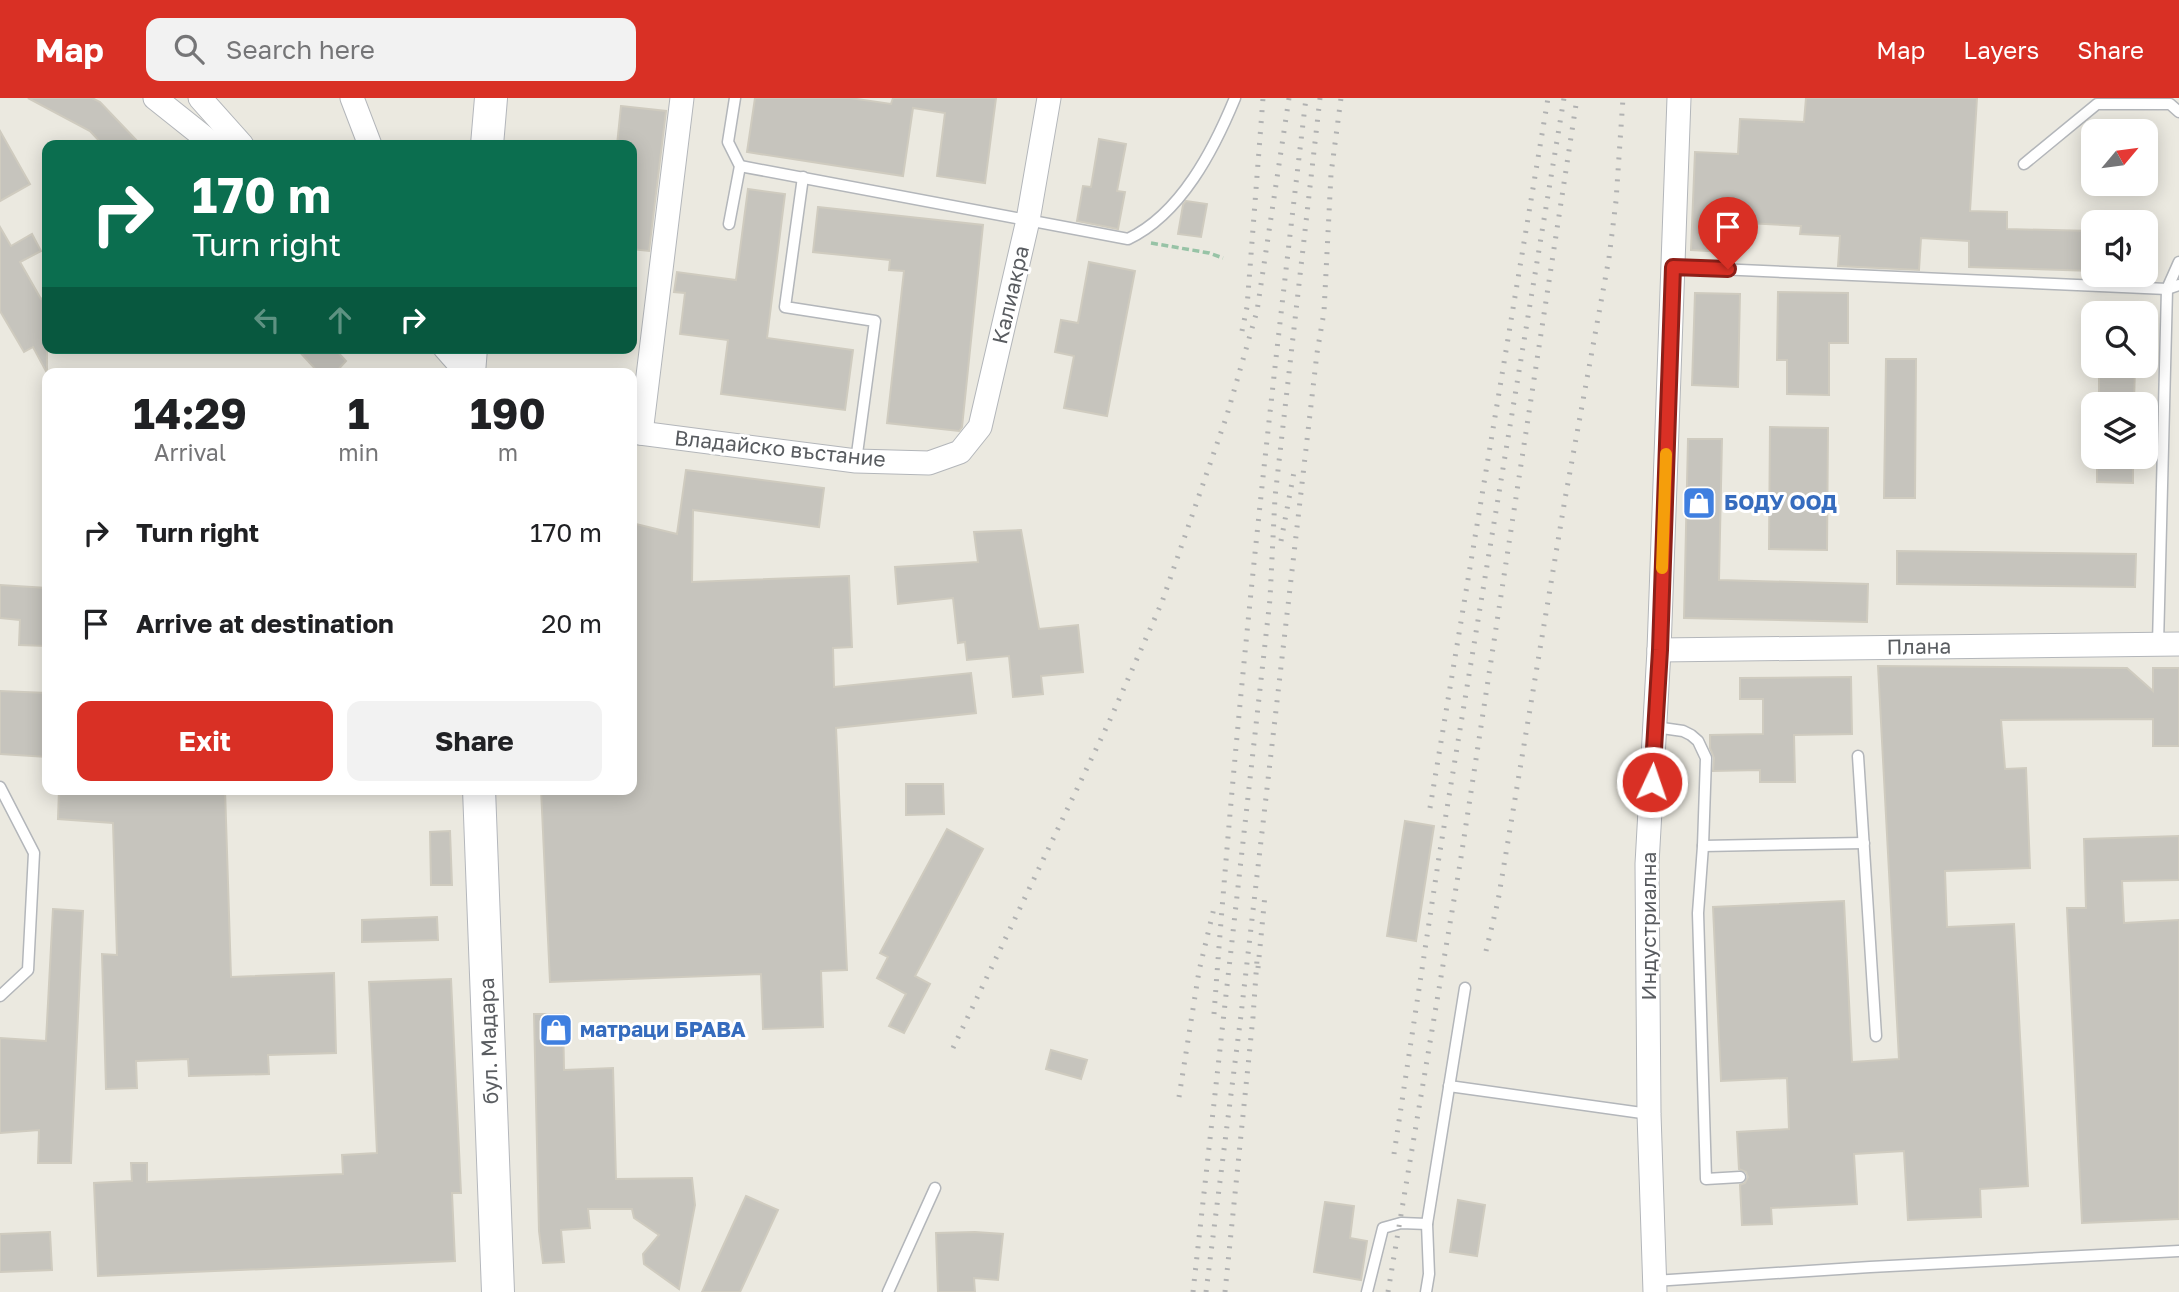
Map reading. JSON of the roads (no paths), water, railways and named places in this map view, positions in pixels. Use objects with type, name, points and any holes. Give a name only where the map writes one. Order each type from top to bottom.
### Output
[{"type":"main road","points":[[487,140],[491,98]]},
{"type":"main road","name":"бул. Мадара","points":[[479,795],[498,1292]]},
{"type":"street","points":[[155,98],[208,140]]},
{"type":"street","points":[[200,98],[238,140]]},
{"type":"street","points":[[352,98],[368,140]]},
{"type":"street","points":[[637,425],[682,98]]},
{"type":"street","name":"Калиакра","points":[[929,463],[960,452],[981,426],[1028,220],[1049,98]]},
{"type":"street","name":"Индустриална","points":[[1654,1287],[1649,1114],[1647,864],[1660,650],[1679,98]]},
{"type":"street","points":[[451,354],[463,368]]},
{"type":"street","name":"Владайско въстание","points":[[637,432],[856,461],[929,463]]},
{"type":"street","name":"Плана","points":[[1660,650],[2168,644]]},
{"type":"lane","points":[[729,224],[740,166],[728,142],[735,98]]},
{"type":"lane","points":[[740,166],[1128,239],[1155,222],[1190,184],[1221,132],[1235,98]]},
{"type":"lane","points":[[2024,164],[2098,104],[2170,104],[2179,112]]},
{"type":"lane","points":[[803,177],[785,307],[875,321],[856,461]]},
{"type":"lane","points":[[2168,644],[2167,289],[2179,262]]},
{"type":"lane","points":[[1673,267],[2167,289],[2179,285]]},
{"type":"lane","points":[[1655,727],[1691,735],[1703,749],[1706,758],[1698,913],[1706,1179],[1740,1177]]},
{"type":"lane","points":[[1858,756],[1876,1036]]},
{"type":"lane","points":[[0,787],[34,853],[28,970],[0,996]]},
{"type":"lane","points":[[1703,846],[1864,843]]},
{"type":"lane","points":[[1426,1292],[1429,1274],[1427,1224],[1465,988]]},
{"type":"lane","points":[[1449,1086],[1649,1114]]},
{"type":"lane","points":[[888,1292],[935,1188]]},
{"type":"lane","points":[[1367,1292],[1383,1228],[1401,1223],[1427,1224]]},
{"type":"lane","points":[[1654,1287],[1870,1267],[2179,1251]]},
{"type":"railway","points":[[1242,331],[1247,307],[1263,98]]},
{"type":"railway","points":[[953,1048],[1109,722],[1162,602],[1227,415],[1257,311],[1289,98]]},
{"type":"railway","points":[[1214,1014],[1255,556],[1306,98]]},
{"type":"railway","points":[[1193,1292],[1270,599],[1275,497],[1320,98]]},
{"type":"railway","points":[[1206,1292],[1324,312],[1331,174],[1341,98]]},
{"type":"railway","points":[[1430,808],[1548,98]]},
{"type":"railway","points":[[1394,1154],[1439,857],[1564,98]]},
{"type":"railway","points":[[1388,1292],[1460,864],[1577,98]]},
{"type":"railway","points":[[1486,951],[1498,901],[1565,499],[1609,258],[1623,98]]},
{"type":"railway","points":[[1281,541],[1294,472]]},
{"type":"railway","points":[[1258,968],[1265,895]]},
{"type":"railway","points":[[1179,1097],[1199,971],[1214,908]]},
{"type":"railway","points":[[1225,1292],[1257,960]]},
{"type":"place","name":"БОДУ ООД","points":[[1699,503]]},
{"type":"place","name":"матраци БРАВА","points":[[556,1030]]}]
